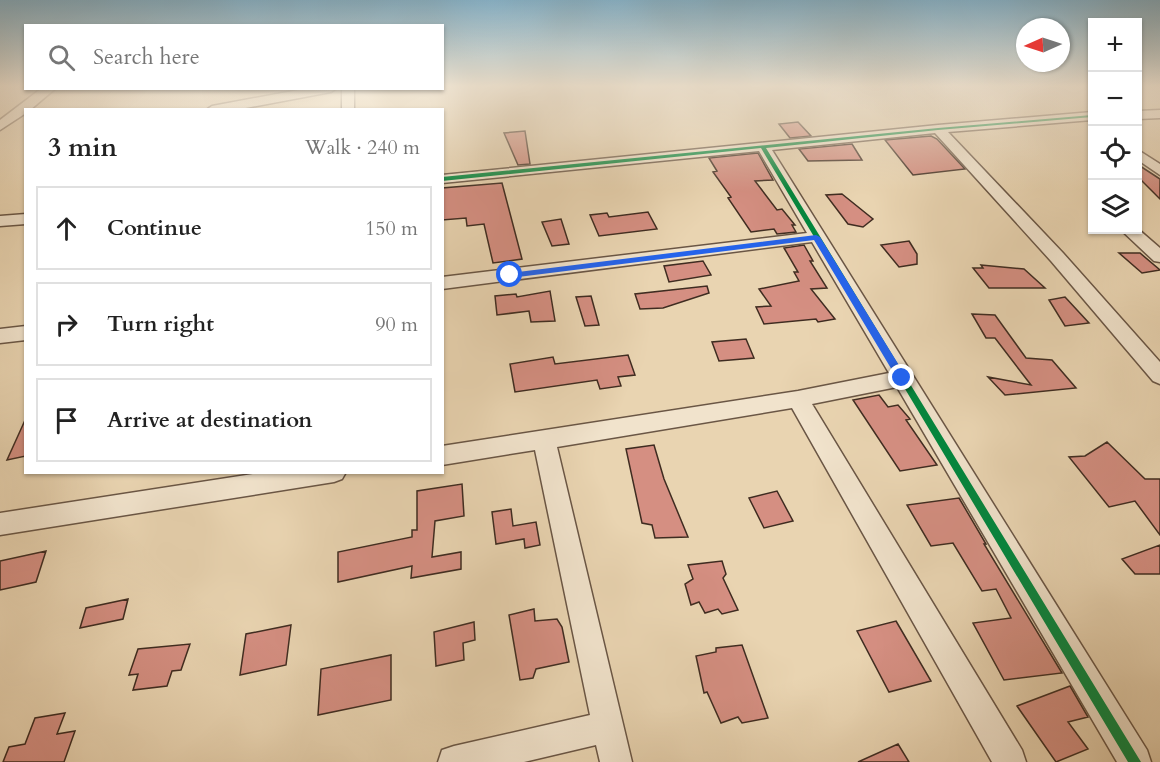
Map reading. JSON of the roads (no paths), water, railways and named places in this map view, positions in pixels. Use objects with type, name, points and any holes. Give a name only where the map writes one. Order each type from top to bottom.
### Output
[{"type":"street","points":[[444,179],[938,129],[1046,121]]},
{"type":"street","points":[[938,129],[1057,257],[1160,376]]},
{"type":"street","points":[[763,147],[1135,762]]},
{"type":"street","points":[[1142,158],[1160,171]]},
{"type":"street","points":[[0,221],[24,219]]},
{"type":"street","points":[[1134,234],[1160,257]]},
{"type":"street","points":[[444,283],[816,237]]},
{"type":"street","points":[[0,336],[24,333]]},
{"type":"street","points":[[444,456],[798,399],[902,378]]},
{"type":"street","points":[[798,399],[1010,762]]},
{"type":"street","points":[[544,440],[616,762]]},
{"type":"street","points":[[0,524],[321,474]]},
{"type":"street","points":[[454,762],[607,727]]}]
